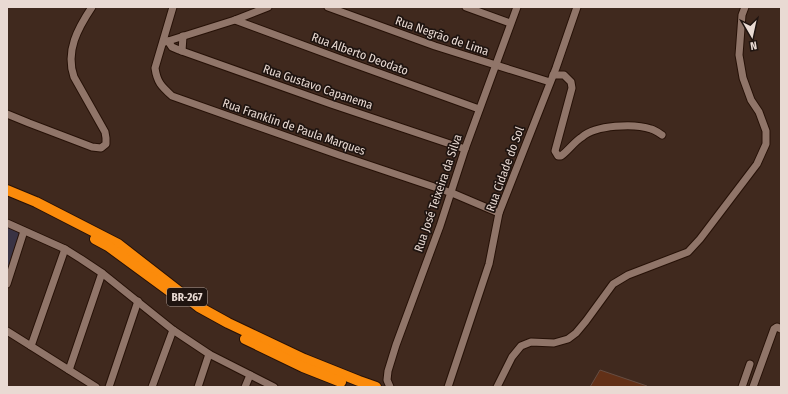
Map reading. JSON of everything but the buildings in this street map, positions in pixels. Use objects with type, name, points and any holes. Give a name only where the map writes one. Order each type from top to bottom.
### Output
[{"type":"highway","name":"BR-267","points":[[7,190],[36,202],[118,244],[199,306],[228,323],[304,359],[359,382],[376,387]]},
{"type":"highway","name":"BR-267","points":[[7,196],[78,229],[108,246],[197,313],[214,323],[296,363],[354,387]]},
{"type":"street","points":[[7,114],[92,146],[100,148],[106,144],[105,132],[71,70],[73,43],[84,19],[92,7]]},
{"type":"street","name":"Rua Franklin de Paula Marques","points":[[174,7],[165,42],[155,68],[157,78],[162,86],[172,96],[331,153],[452,193],[499,213]]},
{"type":"street","points":[[165,42],[235,20],[268,7]]},
{"type":"street","name":"Rua Negrão de Lima","points":[[328,7],[435,46],[495,65],[552,78],[564,74],[571,82],[572,88],[555,151],[558,156],[561,156],[566,152],[581,137],[592,130],[600,128],[616,126],[641,127],[651,129],[662,135]]},
{"type":"street","points":[[466,7],[510,23]]},
{"type":"street","name":"Rua José Teixeira da Silva","points":[[390,387],[387,380],[388,371],[396,345],[452,193],[464,149],[517,7]]},
{"type":"street","name":"Rua Cidade do Sol","points":[[448,387],[489,264],[499,213],[552,78],[577,7]]},
{"type":"street","points":[[497,387],[512,357],[521,346],[531,342],[554,343],[568,339],[576,333],[586,321],[613,284],[628,275],[688,252],[700,239],[757,164],[766,144],[766,131],[759,112],[751,100],[743,78],[739,55],[742,15],[745,7]]},
{"type":"street","name":"Rua Alberto Deodato","points":[[235,20],[479,109]]},
{"type":"street","points":[[182,51],[183,36]]},
{"type":"street","name":"Rua Gustavo Capanema","points":[[165,42],[175,49],[464,149]]},
{"type":"street","points":[[7,223],[65,249],[102,273],[173,330],[210,354],[274,387]]},
{"type":"street","points":[[7,284],[24,231]]},
{"type":"street","points":[[31,346],[65,249]]},
{"type":"street","points":[[69,370],[102,273]]},
{"type":"street","points":[[109,387],[138,301]]},
{"type":"street","points":[[753,387],[774,329],[777,327],[781,329]]},
{"type":"street","points":[[152,387],[173,330]]},
{"type":"street","points":[[7,331],[96,387]]},
{"type":"street","points":[[198,387],[210,354]]},
{"type":"street","points":[[742,387],[750,364]]},
{"type":"street","points":[[245,387],[250,375]]},
{"type":"shaded area","points":[[7,226],[21,232],[7,276]]}]
